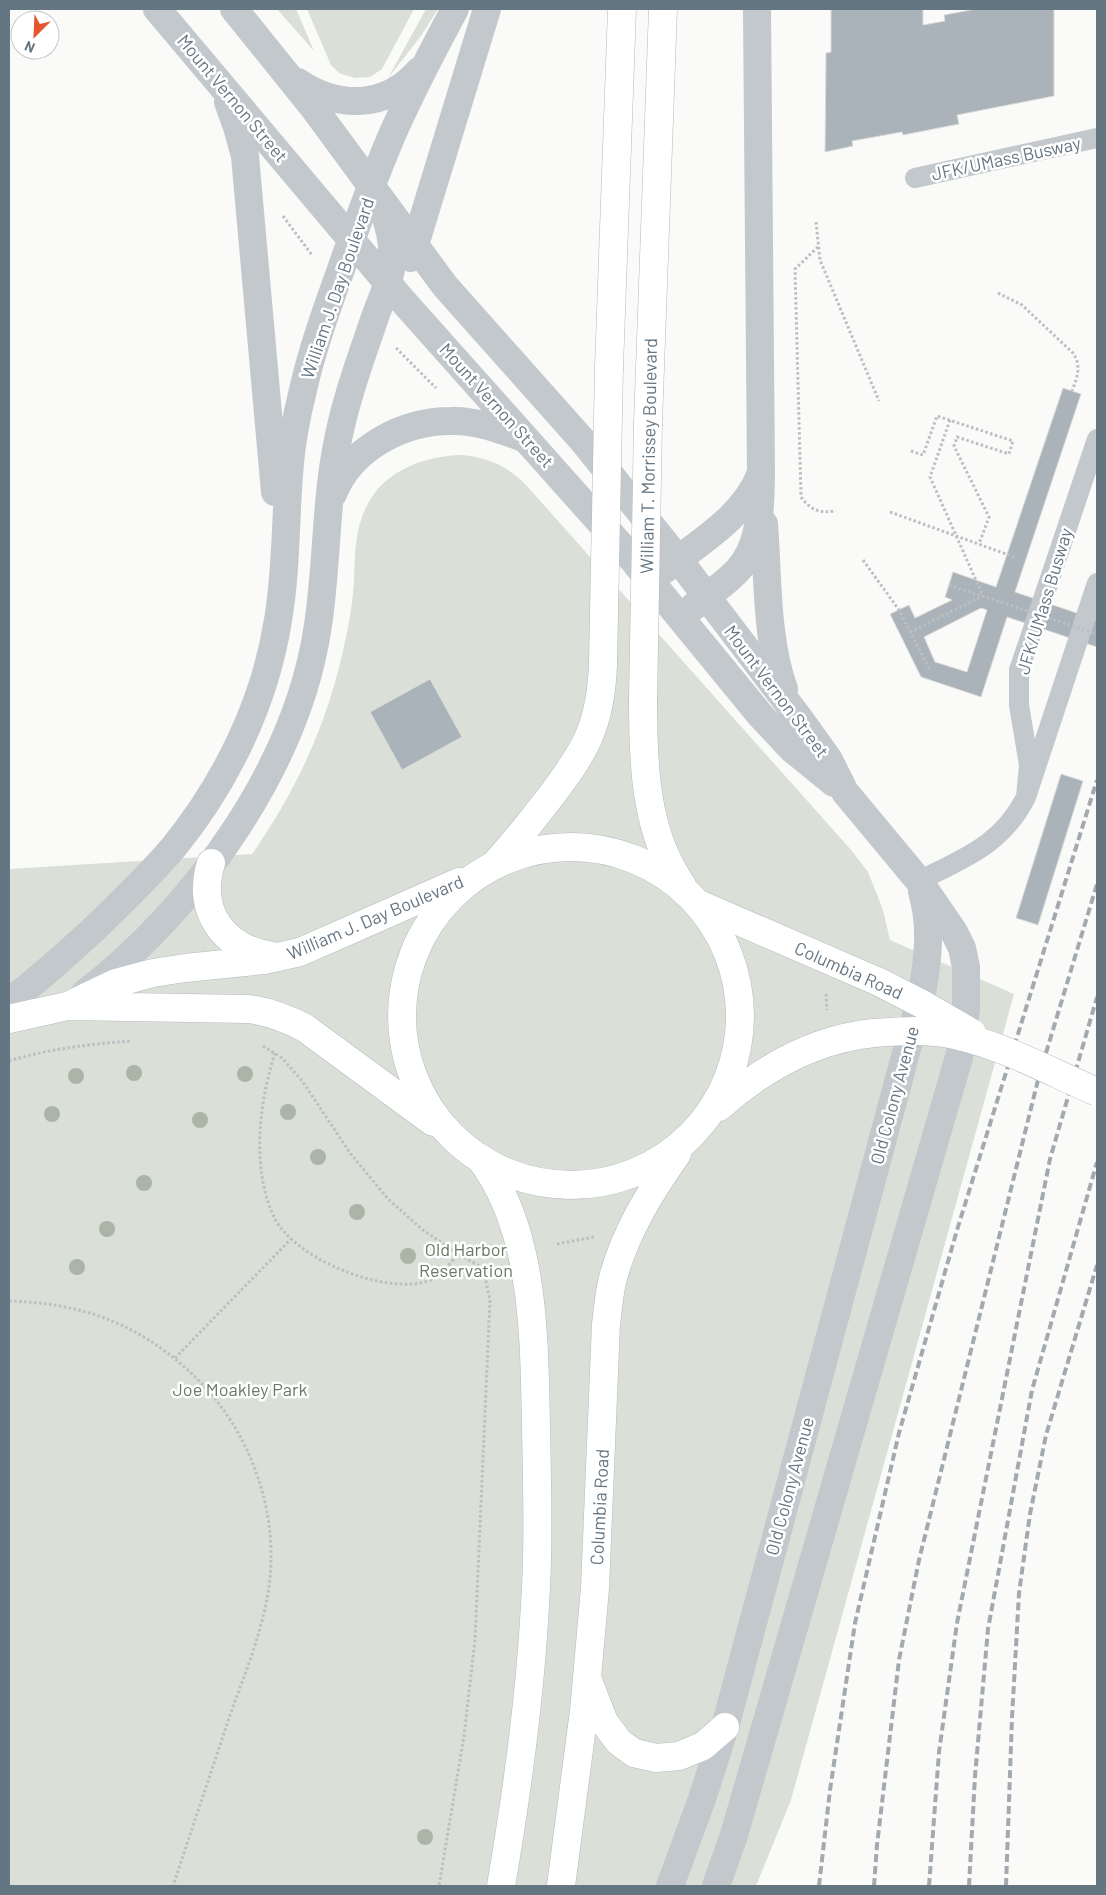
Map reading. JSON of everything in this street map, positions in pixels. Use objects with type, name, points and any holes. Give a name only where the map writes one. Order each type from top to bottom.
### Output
[{"type":"main road","points":[[622,9],[610,367],[603,662],[598,707],[584,748],[570,771],[539,812],[486,869],[450,898],[430,924],[414,953],[404,992],[403,1032],[411,1071],[429,1107],[456,1139],[479,1157],[507,1172],[536,1181],[552,1184],[583,1184],[613,1180],[643,1170],[683,1144],[703,1122]]},
{"type":"main road","name":"William T. Morrissey Boulevard","points":[[663,9],[648,423],[643,702],[645,773],[656,829],[673,872],[706,914],[726,948],[738,986],[740,1012],[737,1051],[730,1076],[718,1101],[703,1122]]},
{"type":"main road","name":"William J. Day Boulevard","points":[[9,1019],[67,1006],[116,983],[152,973],[284,957],[300,952],[486,869],[524,854],[543,850],[563,847],[596,849],[621,855],[646,864],[668,878],[693,899]]},
{"type":"main road","points":[[211,863],[207,881],[207,900],[213,918],[224,934],[249,950],[267,956],[284,957]]},
{"type":"main road","name":"Columbia Road","points":[[693,899],[879,982],[924,1005],[995,1047],[1097,1092]]},
{"type":"main road","name":"William J. Day Boulevard","points":[[67,1006],[249,1009],[279,1016],[305,1028],[456,1139]]},
{"type":"main road","name":"Columbia Road","points":[[703,1122],[737,1092],[770,1068],[786,1059],[829,1041],[874,1033],[907,1031],[953,1035],[995,1047]]},
{"type":"main road","name":"Columbia Road","points":[[561,1886],[587,1678],[596,1578],[606,1324],[610,1292],[622,1252],[635,1223],[660,1178],[683,1144]]},
{"type":"main road","points":[[479,1157],[490,1172],[505,1200],[522,1255],[530,1309],[536,1405],[538,1527],[535,1605],[524,1727],[501,1886]]},
{"type":"main road","points":[[587,1678],[604,1722],[619,1742],[634,1753],[656,1758],[679,1756],[703,1746],[725,1727]]},
{"type":"street","name":"Mount Vernon Street","points":[[157,9],[207,66],[387,282],[650,581],[772,727],[808,762],[845,792],[919,881]]},
{"type":"street","name":"Mount Vernon Street","points":[[234,9],[289,76],[445,286],[597,457],[678,559],[791,706],[828,760],[845,792]]},
{"type":"street","points":[[372,186],[393,133],[426,62],[455,9]]},
{"type":"street","points":[[419,319],[408,288],[408,278],[415,246],[487,9]]},
{"type":"street","points":[[757,9],[761,474],[772,642],[777,668],[791,706]]},
{"type":"street","points":[[289,76],[314,92],[326,97],[351,102],[366,101],[377,99],[398,89],[417,74],[426,62]]},
{"type":"street","points":[[207,66],[233,113],[245,156],[283,585]]},
{"type":"street","name":"William J. Day Boulevard","points":[[9,1002],[71,950],[120,903],[173,847],[197,814],[236,750],[259,696],[272,654],[283,585],[289,477],[296,421],[312,356],[372,186]]},
{"type":"street","name":"William J. Day Boulevard","points":[[67,1006],[100,981],[128,956],[170,913],[211,863],[240,823],[272,767],[301,696],[313,655],[318,625],[334,460],[341,426],[357,369],[392,263],[392,239],[384,212],[372,186]]},
{"type":"street","points":[[329,508],[337,484],[355,460],[373,445],[404,428],[452,420],[490,427],[527,439]]},
{"type":"street","points":[[680,618],[737,570],[750,551],[758,527],[761,474]]},
{"type":"street","name":"William T. Morrissey Boulevard","points":[[650,581],[739,508],[754,488],[761,474]]},
{"type":"street","points":[[716,1886],[737,1826],[958,1057],[966,1010],[967,987],[964,957],[954,932],[919,881]]},
{"type":"street","name":"Old Colony Avenue","points":[[670,1886],[702,1799],[725,1727],[922,993],[928,949],[927,913],[919,881]]},
{"type":"lane","name":"JFK/UMass Busway","points":[[915,178],[1097,138]]},
{"type":"lane","name":"JFK/UMass Busway","points":[[1026,797],[1029,765],[1019,705],[1019,670],[1097,439]]},
{"type":"lane","name":"JFK/UMass Busway","points":[[919,881],[977,851],[993,840],[1017,814],[1026,797],[1097,583]]},
{"type":"path","points":[[277,209],[316,262]]},
{"type":"path","points":[[816,222],[820,260],[879,402]]},
{"type":"path","points":[[818,247],[795,268],[801,497],[807,506],[817,512],[836,511]]},
{"type":"path","points":[[998,292],[1022,305],[1073,353],[1078,360],[1079,368],[1072,391]]},
{"type":"path","points":[[396,347],[439,392]]},
{"type":"path","points":[[911,451],[924,455],[937,416],[1013,441],[1009,454],[957,437],[954,446],[989,517],[979,544]]},
{"type":"path","points":[[950,420],[930,477],[983,596]]},
{"type":"path","points":[[890,512],[1018,558]]},
{"type":"path","points":[[863,560],[899,610],[930,670]]},
{"type":"path","points":[[949,585],[1097,634]]},
{"type":"path","points":[[910,632],[983,596]]},
{"type":"path","points":[[826,985],[827,1018]]},
{"type":"path","points":[[9,1061],[92,1043],[138,1040]]},
{"type":"path","points":[[258,1044],[282,1058],[304,1082],[350,1153],[388,1199],[423,1230],[458,1254],[483,1268],[490,1300],[475,1640],[464,1736],[439,1886]]},
{"type":"path","points":[[274,1053],[262,1109],[261,1169],[267,1199],[275,1218],[291,1239],[316,1257],[339,1269],[359,1277],[383,1282],[415,1283],[432,1279],[442,1273],[458,1254]]},
{"type":"path","points":[[557,1244],[601,1236]]},
{"type":"path","points":[[175,1358],[291,1239]]},
{"type":"path","points":[[9,1301],[45,1303],[100,1315],[147,1338],[175,1358],[208,1388],[238,1431],[258,1477],[266,1505],[271,1544],[271,1571],[262,1622],[173,1886]]},
{"type":"green space","points":[[277,9],[296,9],[314,51]]},
{"type":"green space","points":[[307,9],[414,9],[382,69],[370,77],[355,78],[339,73],[331,65]]},
{"type":"green space","points":[[426,9],[438,9],[421,36],[388,78]]},
{"type":"green space","name":"Old Harbor Reservation","points":[[461,455],[488,460],[497,464],[519,478],[526,485],[852,851],[868,872],[883,910],[890,940],[1014,994],[791,1800],[756,1886],[9,1886],[9,869],[252,854],[269,829],[298,777],[322,723],[346,637],[354,588],[357,536],[368,504],[382,485],[402,470],[425,461]]},
{"type":"building","points":[[831,9],[923,9],[923,25],[945,21],[944,15],[976,9],[1054,9],[1054,96],[957,115],[959,124],[903,135],[902,132],[852,141],[853,146],[825,152],[826,53],[831,52]]},
{"type":"building","points":[[1063,388],[1081,394],[1015,592],[1097,620],[1097,647],[1007,617],[981,697],[921,677],[890,614],[909,605],[915,618],[952,600],[945,597],[953,572],[996,587]],"holes":[[[981,608],[987,610],[967,672],[935,662],[924,637]]]},
{"type":"building","points":[[430,679],[462,737],[402,770],[370,712]]},
{"type":"building","points":[[1061,774],[1083,781],[1038,925],[1016,918]]},
{"type":"railway","points":[[819,1886],[830,1790],[855,1623],[899,1433],[957,1230],[1097,780]]},
{"type":"railway","points":[[874,1886],[877,1845],[899,1660],[919,1560],[1039,1076],[1097,884]]},
{"type":"railway","points":[[929,1886],[939,1752],[957,1623],[1050,1159],[1097,997]]},
{"type":"railway","points":[[969,1886],[975,1776],[988,1629],[1032,1390],[1097,1162]]},
{"type":"railway","points":[[1006,1886],[1019,1593],[1030,1514],[1046,1435],[1097,1265]]},
{"type":"park label","name":"Joe Moakley Park","points":[[240,1389]]}]
